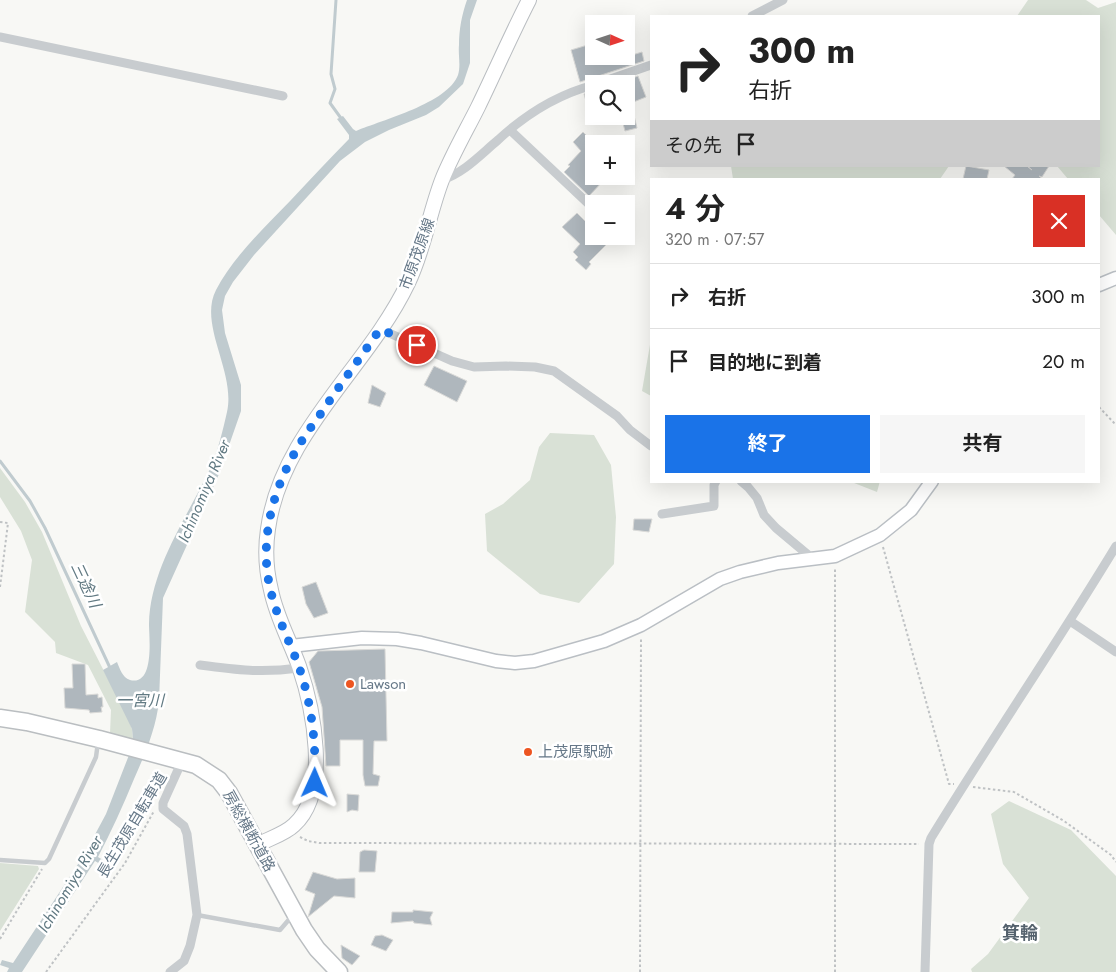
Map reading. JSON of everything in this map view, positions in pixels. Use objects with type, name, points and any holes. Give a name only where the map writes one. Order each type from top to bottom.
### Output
[{"type":"highway","name":"房総横断道路","points":[[0,718],[99,738],[182,761],[196,765],[218,780],[229,793],[294,913],[317,949],[339,972]]},
{"type":"main road","name":"市原茂原線","points":[[257,845],[293,826],[304,814],[312,798],[315,783],[316,759],[306,689],[271,593],[267,570],[268,529],[276,492],[299,444],[380,329],[408,283],[442,180],[529,0]]},
{"type":"street","points":[[754,15],[783,0]]},
{"type":"street","points":[[0,37],[283,96]]},
{"type":"street","points":[[623,75],[650,66]]},
{"type":"street","points":[[442,180],[452,177],[481,156],[498,139],[533,112],[576,89],[585,87]]},
{"type":"street","points":[[510,130],[585,201]]},
{"type":"street","points":[[1100,285],[1116,278]]},
{"type":"street","points":[[380,329],[452,361],[474,367],[535,367],[554,371],[617,416],[630,430],[650,445]]},
{"type":"street","points":[[662,514],[714,506],[715,483]]},
{"type":"street","points":[[743,483],[757,498],[764,515],[813,560]]},
{"type":"street","points":[[291,646],[362,638],[397,639],[421,643],[496,662],[534,661],[604,641],[641,625],[720,579],[740,572],[778,564],[835,556],[880,536],[911,510],[931,483]]},
{"type":"street","points":[[925,972],[929,844],[931,838],[1116,546]]},
{"type":"street","points":[[1070,621],[1116,652]]},
{"type":"street","points":[[200,665],[252,672],[273,672],[299,668]]},
{"type":"street","points":[[170,972],[184,961],[190,946],[197,915],[187,834],[184,826],[163,809],[163,803],[182,761]]},
{"type":"lane","points":[[0,860],[45,863],[49,859],[96,757],[99,738]]},
{"type":"lane","points":[[197,915],[280,930],[294,913]]},
{"type":"path","points":[[1100,408],[1116,425]]},
{"type":"path","points":[[0,522],[8,523],[0,587]]},
{"type":"path","points":[[880,536],[949,784],[1014,792],[1064,821],[1110,855],[1116,862]]},
{"type":"path","points":[[834,972],[835,556]]},
{"type":"path","points":[[640,972],[641,625]]},
{"type":"path","name":"長生茂原自転車道","points":[[46,972],[125,864],[158,804]]},
{"type":"path","points":[[293,826],[300,836],[308,841],[319,843],[929,844]]},
{"type":"path","points":[[0,939],[38,878],[45,863]]},
{"type":"shaded area","points":[[1028,0],[1086,0],[1098,8],[1116,2],[1116,235],[1100,216],[1100,178],[1067,178],[1058,167],[1100,167],[1100,15],[1018,15]]},
{"type":"shaded area","points":[[731,167],[948,167],[941,178],[733,178]]},
{"type":"shaded area","points":[[650,345],[650,395],[642,391]]},
{"type":"shaded area","points":[[550,433],[594,435],[611,465],[616,517],[614,564],[579,603],[540,594],[487,551],[485,514],[503,504],[530,480],[539,447]]},
{"type":"shaded area","points":[[0,468],[25,502],[42,532],[81,626],[129,720],[133,739],[110,733],[111,710],[88,665],[56,653],[55,642],[25,612],[32,560],[21,531],[0,497]]},
{"type":"shaded area","points":[[854,483],[879,483],[877,492]]},
{"type":"shaded area","points":[[1009,801],[1071,830],[1116,876],[1116,972],[972,972],[971,969],[988,954],[1029,898],[1003,864],[991,814]]},
{"type":"shaded area","points":[[0,863],[38,866],[39,869],[0,931]]},
{"type":"water","name":"一宮川","points":[[467,0],[477,0],[470,20],[470,63],[463,84],[439,107],[426,115],[365,142],[340,161],[254,255],[233,282],[225,296],[222,310],[225,333],[241,385],[241,411],[219,474],[163,598],[159,701],[153,731],[126,799],[98,857],[108,863],[105,867],[95,861],[22,972],[7,972],[9,968],[0,965],[2,960],[13,963],[84,855],[106,814],[129,755],[133,739],[132,729],[103,670],[117,662],[127,679],[138,680],[144,676],[149,659],[149,624],[151,603],[156,583],[172,543],[211,467],[218,447],[227,412],[228,397],[227,381],[211,318],[216,290],[231,266],[250,243],[349,139],[349,135],[337,119],[343,116],[356,131],[428,102],[442,94],[452,85],[459,71],[460,33],[462,16]]},
{"type":"building","points":[[585,46],[585,65],[632,65],[601,75],[585,75],[585,80],[580,82],[571,50]]},
{"type":"building","points":[[642,52],[644,61],[635,64],[635,54]]},
{"type":"building","points":[[638,76],[646,97],[635,101],[635,77]]},
{"type":"building","points":[[635,120],[637,128],[625,131],[623,125],[635,125]]},
{"type":"building","points":[[583,132],[586,135],[585,185],[599,185],[590,195],[564,172],[581,151],[573,142]]},
{"type":"building","points":[[966,167],[989,170],[987,178],[963,178]]},
{"type":"building","points":[[1005,167],[1048,167],[1042,177],[1039,176],[1041,178],[1013,178],[1015,175]]},
{"type":"building","points":[[577,213],[585,221],[585,245],[606,245],[589,262],[591,264],[586,270],[575,260],[578,257],[573,252],[580,244],[562,227]]},
{"type":"building","points":[[434,366],[467,381],[457,402],[424,385]]},
{"type":"building","points":[[372,385],[386,393],[380,407],[368,403]]},
{"type":"building","points":[[634,519],[652,519],[649,532],[633,530]]},
{"type":"building","points":[[316,582],[328,613],[314,618],[306,604],[302,587]]},
{"type":"building","name":"Lawson","points":[[385,649],[387,741],[374,741],[373,774],[380,776],[378,786],[365,786],[363,775],[363,740],[340,740],[340,766],[326,766],[322,707],[309,662],[318,651]]},
{"type":"building","points":[[72,664],[85,664],[86,695],[98,694],[98,698],[102,697],[102,712],[90,713],[89,710],[65,708],[64,688],[73,688]]},
{"type":"building","points":[[347,794],[359,795],[358,811],[352,810],[347,812]]},
{"type":"building","points":[[364,850],[377,851],[375,872],[359,872],[360,852]]},
{"type":"building","points":[[313,872],[337,879],[355,878],[355,898],[334,896],[308,917],[315,894],[305,890]]},
{"type":"building","points":[[413,910],[433,912],[430,918],[432,925],[414,923],[413,921],[391,923],[392,912],[413,912]]},
{"type":"building","points":[[382,935],[393,940],[386,951],[371,945],[375,936]]},
{"type":"building","points":[[341,945],[360,956],[352,965],[342,958]]},
{"type":"waterway","points":[[336,0],[331,74],[335,89],[330,103],[343,121]]},
{"type":"waterway","name":"三途川","points":[[0,461],[30,501],[45,528],[111,670]]},
{"type":"place","name":"Lawson","points":[[350,684]]},
{"type":"place","name":"上茂原駅跡","points":[[528,752]]},
{"type":"district","name":"箕輪","points":[[1020,933]]},
{"type":"route","points":[[315,783],[316,759],[306,689],[271,593],[267,570],[266,550],[271,513],[276,492],[299,444],[380,329],[417,345]]},
{"type":"water label","name":"Ichinomiya River","points":[[204,491]]},
{"type":"water label","name":"Ichinomiya River","points":[[70,884]]}]
